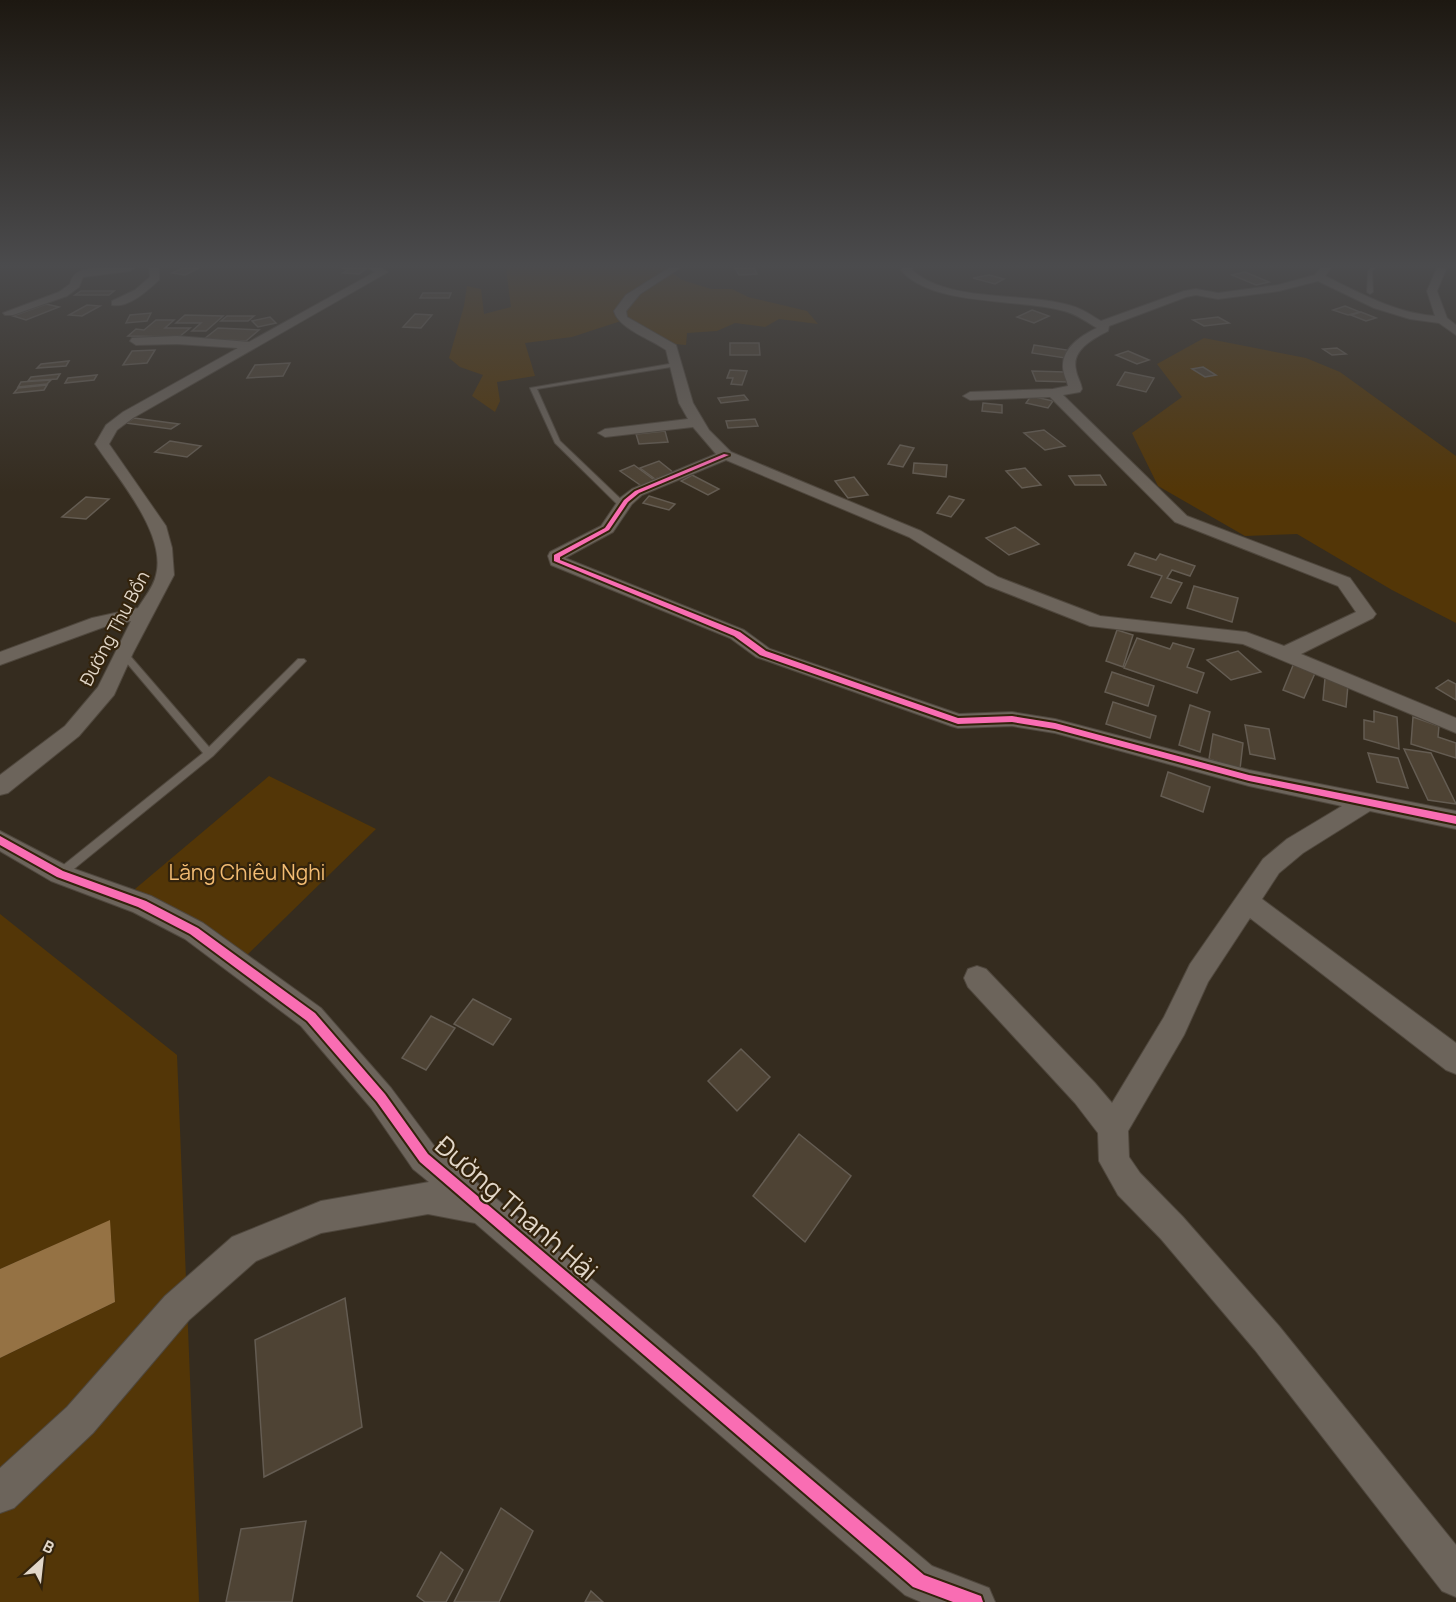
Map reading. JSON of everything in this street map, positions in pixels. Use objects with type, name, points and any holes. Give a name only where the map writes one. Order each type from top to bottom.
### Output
[{"type":"street","points":[[211,343],[252,346]]},
{"type":"street","name":"Đường Thu Bồn","points":[[0,787],[72,731],[107,690],[123,653],[165,575],[164,548],[158,526],[102,444],[111,428],[128,415],[258,343]]},
{"type":"street","points":[[665,343],[675,358],[681,388],[696,422],[726,455],[915,534],[992,580],[1097,622],[1246,638],[1456,726]]},
{"type":"street","points":[[970,396],[1053,393],[1075,389],[1075,380],[1070,372],[1069,364],[1073,353],[1081,343]]},
{"type":"street","points":[[1053,393],[1181,519],[1344,582],[1367,614],[1286,653]]},
{"type":"street","points":[[605,433],[696,422]]},
{"type":"street","points":[[726,455],[637,492],[623,505],[607,529],[556,556],[557,561],[736,634],[763,653],[958,721],[1012,719],[1055,726],[1249,778],[1456,820]]},
{"type":"street","points":[[0,659],[99,622],[145,612]]},
{"type":"street","points":[[1368,801],[1294,846],[1271,866],[1199,974],[1174,1026],[1113,1128],[1114,1161],[1129,1184],[1172,1228],[1267,1338],[1456,1577]]},
{"type":"street","name":"Đường Thanh Hải","points":[[0,840],[60,874],[142,904],[194,931],[311,1017],[381,1098],[424,1158],[919,1581],[975,1602]]},
{"type":"street","points":[[1247,902],[1456,1060]]},
{"type":"street","points":[[977,978],[1085,1093],[1113,1128]]},
{"type":"street","points":[[0,1494],[80,1420],[177,1308],[244,1249],[321,1217],[428,1198],[483,1208]]},
{"type":"lane","points":[[623,505],[557,442],[533,387],[675,365]]},
{"type":"lane","points":[[123,653],[209,753]]},
{"type":"lane","points":[[60,874],[209,753],[302,661]]},
{"type":"green space","points":[[453,343],[527,343],[525,343],[535,376],[497,382],[500,401],[495,412],[472,396],[483,375],[460,367],[449,358]]},
{"type":"green space","points":[[664,343],[686,343],[686,345]]},
{"type":"green space","points":[[1195,343],[1228,343],[1306,358],[1340,372],[1456,456],[1456,623],[1392,590],[1297,534],[1245,536],[1158,486],[1132,433],[1182,397],[1157,364]]},
{"type":"green space","name":"Lăng Chiêu Nghi","points":[[269,776],[376,829],[246,956],[135,889]]},
{"type":"green space","points":[[0,914],[177,1055],[199,1602],[0,1602],[0,1358],[115,1302],[109,1221],[0,1269]]},
{"type":"shaded area","points":[[110,1220],[115,1302],[0,1358],[0,1269]]},
{"type":"building","points":[[730,343],[759,343],[760,355],[730,355]]},
{"type":"building","points":[[1034,345],[1067,350],[1065,358],[1032,353]]},
{"type":"building","points":[[1337,348],[1346,354],[1332,355],[1323,349]]},
{"type":"building","points":[[155,350],[147,363],[123,365],[132,351]]},
{"type":"building","points":[[1128,351],[1149,360],[1137,364],[1116,355]]},
{"type":"building","points":[[69,361],[66,366],[37,368],[41,364]]},
{"type":"building","points":[[290,363],[283,376],[247,378],[255,365]]},
{"type":"building","points":[[1203,367],[1216,375],[1205,377],[1192,369]]},
{"type":"building","points":[[730,370],[747,371],[742,385],[731,384],[733,378],[727,378]]},
{"type":"building","points":[[1032,371],[1065,372],[1069,382],[1036,381]]},
{"type":"building","points":[[1125,372],[1154,378],[1146,392],[1117,385]]},
{"type":"building","points":[[60,374],[57,379],[28,381],[31,377]]},
{"type":"building","points":[[97,375],[94,380],[65,383],[68,378]]},
{"type":"building","points":[[51,380],[47,384],[18,387],[21,382]]},
{"type":"building","points":[[47,385],[44,390],[14,393],[18,388]]},
{"type":"building","points":[[744,395],[748,400],[721,403],[718,398]]},
{"type":"building","points":[[1031,396],[1053,401],[1048,408],[1026,403]]},
{"type":"building","points":[[983,403],[1002,405],[1002,413],[982,411]]},
{"type":"building","points":[[134,418],[179,424],[171,429],[126,423]]},
{"type":"building","points":[[755,419],[758,426],[728,428],[726,421]]},
{"type":"building","points":[[1044,430],[1065,446],[1045,450],[1024,433]]},
{"type":"building","points":[[665,431],[668,442],[639,444],[636,434]]},
{"type":"building","points":[[170,441],[201,446],[187,457],[155,452]]},
{"type":"building","points":[[900,445],[914,448],[903,467],[888,464]]},
{"type":"building","points":[[659,461],[674,473],[655,479],[640,468]]},
{"type":"building","points":[[914,463],[947,465],[946,477],[913,473]]},
{"type":"building","points":[[634,465],[657,482],[643,487],[620,471]]},
{"type":"building","points":[[1025,468],[1041,485],[1022,488],[1006,471]]},
{"type":"building","points":[[692,475],[719,489],[708,495],[681,481]]},
{"type":"building","points":[[1100,475],[1106,485],[1075,485],[1069,476]]},
{"type":"building","points":[[854,477],[868,495],[848,498],[835,481]]},
{"type":"building","points":[[649,496],[675,504],[669,510],[643,503]]},
{"type":"building","points":[[949,496],[964,500],[951,517],[937,513]]},
{"type":"building","points":[[86,497],[109,499],[86,519],[62,517]]},
{"type":"building","points":[[1015,527],[1039,544],[1009,555],[986,538]]},
{"type":"building","points":[[1135,553],[1156,560],[1160,554],[1195,566],[1190,576],[1172,570],[1167,578],[1182,583],[1171,603],[1151,597],[1162,576],[1128,565]]},
{"type":"building","points":[[1194,586],[1238,598],[1232,622],[1187,608]]},
{"type":"building","points":[[1117,630],[1133,635],[1123,667],[1106,661]]},
{"type":"building","points":[[1137,638],[1170,649],[1173,643],[1194,649],[1187,667],[1204,673],[1197,693],[1124,668]]},
{"type":"building","points":[[1238,651],[1261,672],[1231,680],[1207,660]]},
{"type":"building","points":[[1294,663],[1316,671],[1304,698],[1283,690]]},
{"type":"building","points":[[1112,672],[1154,686],[1148,706],[1105,692]]},
{"type":"building","points":[[1325,678],[1348,685],[1346,707],[1323,700]]},
{"type":"building","points":[[1448,680],[1456,684],[1456,700],[1436,688]]},
{"type":"building","points":[[1113,702],[1156,716],[1150,738],[1106,724]]},
{"type":"building","points":[[1190,705],[1210,712],[1200,752],[1179,745]]},
{"type":"building","points":[[1374,711],[1397,717],[1399,749],[1364,739],[1364,720],[1374,722]]},
{"type":"building","points":[[1413,717],[1439,726],[1438,737],[1456,743],[1456,758],[1411,744]]},
{"type":"building","points":[[1245,725],[1269,729],[1275,759],[1250,754]]},
{"type":"building","points":[[1213,734],[1243,743],[1240,769],[1209,759]]},
{"type":"building","points":[[1404,749],[1431,753],[1456,804],[1428,800]]},
{"type":"building","points":[[1368,753],[1398,758],[1408,788],[1377,782]]},
{"type":"building","points":[[1168,772],[1210,787],[1203,812],[1161,796]]},
{"type":"building","points":[[473,999],[511,1019],[493,1045],[454,1024]]},
{"type":"building","points":[[431,1016],[455,1028],[426,1070],[402,1058]]},
{"type":"building","points":[[741,1049],[770,1077],[737,1111],[708,1081]]},
{"type":"building","points":[[799,1134],[851,1176],[805,1242],[753,1196]]},
{"type":"building","points":[[345,1298],[362,1427],[264,1477],[255,1340]]},
{"type":"building","points":[[501,1508],[533,1531],[499,1602],[454,1602]]},
{"type":"building","points":[[306,1521],[292,1602],[226,1602],[241,1529]]},
{"type":"building","points":[[441,1552],[463,1570],[446,1602],[425,1602],[417,1596]]},
{"type":"building","points":[[591,1591],[603,1602],[585,1602]]},
{"type":"cycle path","points":[[726,455],[637,492],[626,501],[607,529],[556,556],[557,561],[737,634],[763,653],[958,721],[1012,719],[1055,726],[1249,778],[1456,820]]},
{"type":"cycle path","points":[[0,840],[60,874],[142,904],[194,931],[311,1017],[381,1098],[424,1158],[919,1581],[975,1602]]}]
